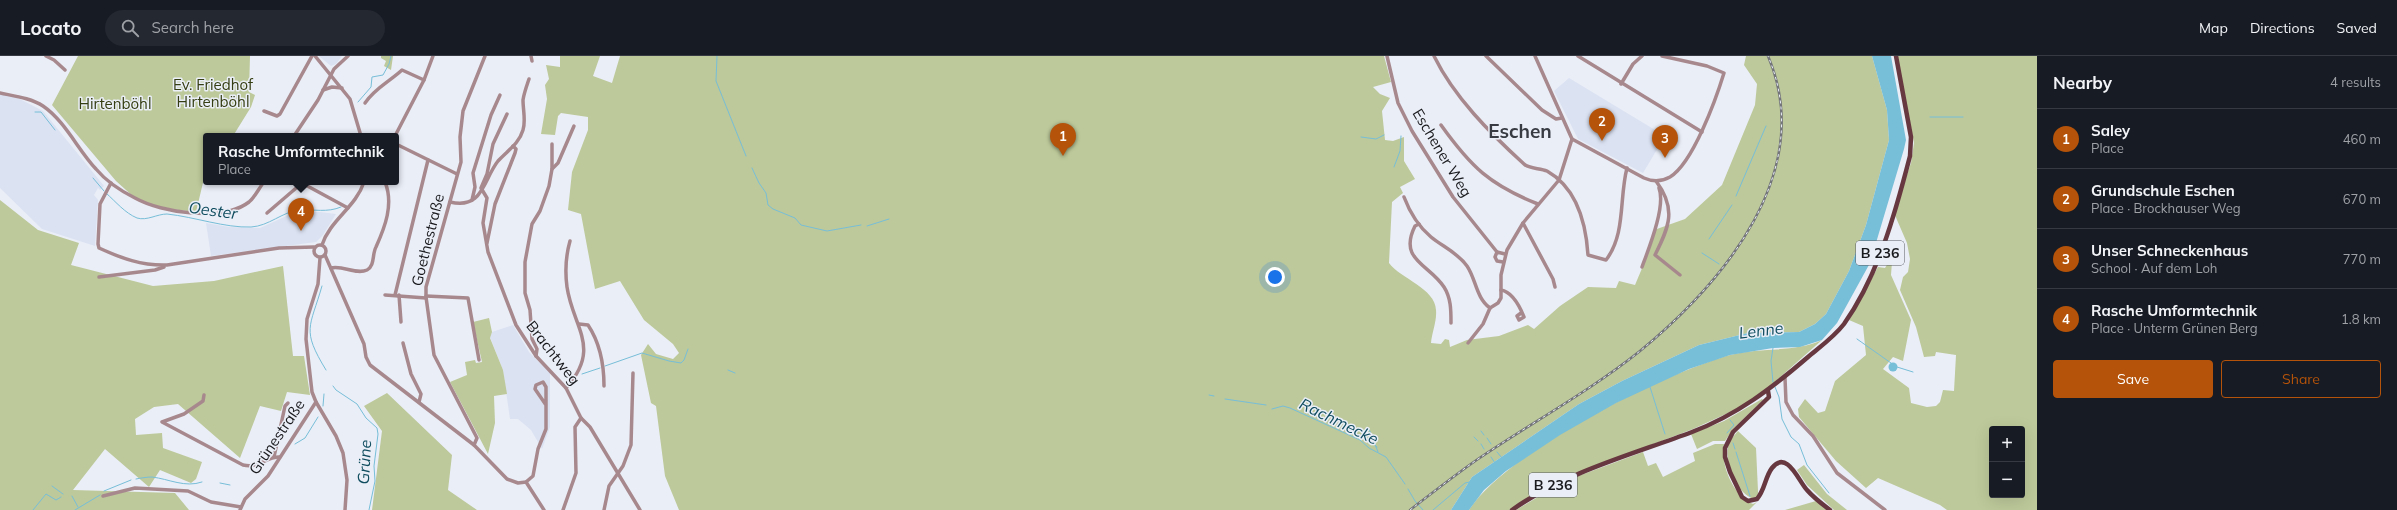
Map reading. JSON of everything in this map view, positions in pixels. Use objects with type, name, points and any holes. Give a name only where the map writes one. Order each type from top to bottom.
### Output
[{"type":"main road","name":"B 236","points":[[1512,510],[1565,479],[1693,431],[1723,418],[1776,385],[1843,325],[1870,278],[1884,243],[1912,145],[1896,56]]},
{"type":"main road","points":[[1768,391],[1769,397],[1734,432],[1725,448],[1726,460],[1741,494],[1748,500],[1755,500],[1759,496],[1773,467],[1784,464],[1793,469],[1808,491],[1830,510]]},
{"type":"street","points":[[46,56],[54,60],[65,70]]},
{"type":"street","points":[[264,111],[277,116],[280,114],[313,56],[342,88],[352,103],[360,133]]},
{"type":"street","points":[[296,133],[331,76],[348,56]]},
{"type":"street","points":[[397,133],[424,80],[433,56]]},
{"type":"street","name":"Goethestraße","points":[[474,445],[477,438],[434,355],[426,287],[461,162],[460,132],[463,111],[485,56]]},
{"type":"street","points":[[531,56],[532,61]]},
{"type":"street","name":"Eschener Weg","points":[[1387,56],[1398,103],[1412,131],[1453,197],[1497,252],[1496,259],[1502,262]]},
{"type":"street","points":[[1434,56],[1452,86],[1471,110],[1525,166],[1546,171],[1559,180],[1581,213],[1586,235],[1588,255],[1606,260],[1612,249],[1620,223],[1627,168]]},
{"type":"street","points":[[1486,56],[1542,110],[1556,119],[1562,118]]},
{"type":"street","points":[[1535,56],[1572,139],[1644,178],[1656,182],[1665,193],[1670,216],[1656,254],[1680,275]]},
{"type":"street","points":[[1578,56],[1621,84],[1702,132]]},
{"type":"street","points":[[1621,84],[1633,64],[1642,56]]},
{"type":"street","points":[[1656,182],[1672,176],[1702,132],[1716,101],[1724,74],[1707,66],[1662,56]]},
{"type":"street","points":[[397,68],[424,80]]},
{"type":"street","points":[[365,103],[380,86],[391,81],[402,70]]},
{"type":"street","points":[[450,202],[461,204],[472,200],[483,190],[495,166],[513,146],[524,128],[523,99],[529,79]]},
{"type":"street","points":[[323,90],[332,87],[342,88]]},
{"type":"street","points":[[0,93],[36,102],[46,108],[96,170],[110,183],[136,199],[163,208],[208,213],[222,212],[244,204],[253,198],[262,185]]},
{"type":"street","points":[[472,200],[475,189],[473,173],[491,115],[500,95]]},
{"type":"street","points":[[483,190],[481,188],[487,174],[493,144],[507,114]]},
{"type":"street","points":[[1441,125],[1460,151],[1481,172],[1504,190],[1538,204]]},
{"type":"street","points":[[552,169],[558,163],[574,126]]},
{"type":"street","points":[[1468,343],[1483,324],[1490,308],[1498,303],[1501,290],[1502,262],[1505,254],[1523,223],[1559,180],[1572,139]]},
{"type":"street","points":[[536,356],[537,349],[532,339],[530,310],[526,293],[525,262],[532,224],[545,199],[552,169],[552,144]]},
{"type":"street","points":[[399,146],[457,174]]},
{"type":"street","points":[[487,244],[495,204],[515,153],[516,149],[513,146]]},
{"type":"street","points":[[401,322],[397,295],[428,160]]},
{"type":"street","points":[[1642,267],[1651,243],[1660,202],[1661,194],[1656,182]]},
{"type":"street","points":[[110,183],[100,204],[99,248],[125,259],[153,266],[167,266],[279,248],[314,247],[322,245],[334,224],[348,208],[362,185]]},
{"type":"street","points":[[267,213],[298,185]]},
{"type":"street","points":[[306,185],[348,208]]},
{"type":"street","points":[[331,268],[342,266],[360,272],[369,268],[371,265],[375,248],[384,232],[390,199],[386,185]]},
{"type":"street","name":"Brachtweg","points":[[483,190],[487,198],[483,221],[487,244],[516,325],[536,356],[566,388],[581,418],[590,427],[640,510]]},
{"type":"street","points":[[1404,197],[1409,210],[1419,224],[1432,238],[1447,247],[1466,265],[1482,301],[1490,308]]},
{"type":"street","points":[[1523,223],[1553,279],[1555,287]]},
{"type":"street","points":[[1419,224],[1415,226],[1411,236],[1412,252],[1415,260],[1444,287],[1451,306],[1451,323]]},
{"type":"street","points":[[566,388],[574,379],[583,362],[583,343],[579,324],[567,286],[567,252],[570,241]]},
{"type":"street","points":[[322,245],[326,251],[325,255],[364,344],[367,362],[474,445],[506,479],[518,483],[526,482],[533,476],[538,449],[546,429],[546,405],[546,387],[543,382],[540,382],[536,385],[535,389],[546,405]]},
{"type":"street","points":[[314,247],[314,253],[320,258],[325,255]]},
{"type":"street","points":[[1497,252],[1505,254]]},
{"type":"street","name":"Grünestraße","points":[[241,509],[245,499],[262,482],[316,402],[311,386],[306,328],[318,284],[320,258]]},
{"type":"street","points":[[99,277],[156,270],[167,266]]},
{"type":"street","points":[[1501,290],[1510,294],[1521,313]]},
{"type":"street","points":[[385,295],[468,298],[479,360]]},
{"type":"street","points":[[579,324],[588,325],[595,335],[602,362],[604,386]]},
{"type":"street","points":[[403,343],[410,370],[421,394],[420,402]]},
{"type":"street","points":[[604,510],[606,494],[628,456],[633,437],[633,373]]},
{"type":"street","points":[[1785,378],[1786,402],[1793,415],[1813,436],[1837,473],[1885,510]]},
{"type":"street","points":[[204,395],[203,401],[184,414],[162,422],[243,465],[258,466],[274,457],[280,457]]},
{"type":"street","points":[[316,402],[335,434],[342,453],[347,480],[345,510]]},
{"type":"street","points":[[274,457],[284,406],[288,403]]},
{"type":"street","points":[[563,510],[576,473],[575,427],[581,418]]},
{"type":"street","points":[[526,482],[544,510]]},
{"type":"street","points":[[103,496],[135,488],[188,491],[211,502],[241,509]]},
{"type":"shaded area","points":[[319,56],[342,56],[336,64],[331,66]]},
{"type":"shaded area","points":[[1569,78],[1665,136],[1643,173],[1578,139],[1554,91]]},
{"type":"shaded area","points":[[0,93],[14,96],[43,111],[104,186],[100,190],[98,188],[94,195],[98,200],[95,246],[42,229],[0,188]]},
{"type":"shaded area","points":[[320,212],[336,214],[323,235],[316,242],[211,256],[206,223],[229,227],[260,228],[293,213]]},
{"type":"shaded area","points":[[513,325],[529,352],[550,373],[550,427],[542,449],[531,430],[518,419],[510,419],[503,370],[490,337],[492,332]]},
{"type":"green space","name":"Hirtenböhl","points":[[78,56],[250,56],[249,92],[255,95],[251,107],[235,133],[203,133],[203,183],[196,212],[163,208],[136,199],[116,181],[52,105]]},
{"type":"green space","points":[[381,56],[393,56],[391,70],[384,66],[386,61],[381,58]]},
{"type":"green space","points":[[560,56],[600,56],[593,76],[612,83],[620,56],[1384,56],[1391,82],[1373,87],[1380,94],[1390,98],[1382,111],[1385,140],[1393,141],[1404,137],[1404,161],[1415,179],[1400,187],[1403,193],[1392,202],[1389,263],[1394,269],[1417,284],[1430,296],[1434,302],[1436,310],[1431,343],[1441,344],[1445,339],[1449,340],[1450,347],[1467,340],[1499,336],[1528,325],[1534,329],[1560,306],[1588,287],[1616,288],[1619,281],[1635,285],[1648,254],[1654,230],[1685,219],[1722,185],[1755,105],[1757,84],[1744,65],[1746,56],[1872,56],[1887,110],[1889,140],[1866,225],[1849,271],[1826,314],[1815,324],[1799,332],[1748,333],[1699,345],[1622,381],[1579,404],[1472,477],[1451,510],[679,510],[665,476],[656,406],[651,403],[641,355],[648,344],[656,354],[673,359],[679,353],[673,344],[644,320],[620,281],[595,289],[581,214],[568,210],[572,172],[588,130],[588,117],[561,113],[558,116],[555,135],[541,134],[547,99],[545,85],[549,79],[546,65],[560,67]]},
{"type":"green space","points":[[1897,56],[2037,56],[2037,510],[1947,510],[1940,505],[1878,478],[1866,488],[1836,461],[1799,417],[1798,409],[1805,399],[1818,413],[1825,411],[1835,381],[1866,355],[1863,326],[1849,320],[1878,267],[1885,268],[1889,256],[1888,248],[1893,249],[1891,275],[1911,320],[1903,361],[1893,357],[1883,369],[1909,388],[1911,403],[1927,407],[1936,406],[1940,402],[1943,390],[1954,391],[1956,355],[1936,352],[1935,356],[1924,357],[1916,327],[1900,290],[1903,277],[1908,272],[1910,259],[1907,243],[1894,213],[1911,163],[1914,143]]},
{"type":"green space","points":[[0,200],[38,230],[79,243],[71,265],[153,286],[214,281],[283,266],[293,356],[304,356],[310,395],[287,392],[281,411],[260,406],[240,458],[178,404],[154,407],[135,419],[136,435],[162,433],[163,448],[202,462],[196,479],[191,483],[160,470],[149,487],[105,449],[73,490],[175,493],[189,510],[0,510]]},
{"type":"green space","points":[[489,318],[492,332],[490,338],[503,370],[507,394],[494,396],[495,423],[488,454],[450,382],[467,375],[465,362],[475,360],[476,363],[482,362],[473,322]]},
{"type":"green space","points":[[1822,340],[1769,387],[1739,408],[1693,429],[1564,478],[1509,510],[1469,510],[1488,487],[1516,464],[1550,440],[1628,397],[1666,379],[1730,355],[1753,351],[1800,347]]},
{"type":"green space","points":[[387,393],[452,455],[448,490],[477,510],[372,510],[382,431],[364,406]]},
{"type":"green space","points":[[1762,399],[1763,400],[1733,429],[1725,441],[1713,441],[1697,449],[1691,434],[1724,421]]},
{"type":"green space","points":[[1738,431],[1756,448],[1758,497],[1754,499],[1742,491],[1730,470],[1728,462],[1729,445],[1732,438]]},
{"type":"green space","points":[[1715,444],[1724,444],[1723,452],[1726,470],[1739,494],[1753,504],[1757,502],[1749,510],[1516,510],[1565,481],[1643,452],[1648,466],[1656,463],[1663,477],[1695,461],[1693,453]]},
{"type":"green space","points":[[1804,465],[1827,494],[1847,510],[1834,510],[1807,485],[1797,470]]},
{"type":"green space","points":[[1816,501],[1827,510],[1785,510]]},
{"type":"water","points":[[1872,56],[1891,56],[1906,140],[1870,263],[1837,323],[1822,340],[1800,347],[1773,348],[1730,355],[1689,369],[1616,403],[1560,435],[1506,471],[1484,490],[1469,510],[1451,510],[1472,477],[1579,404],[1622,381],[1699,345],[1748,333],[1799,332],[1815,324],[1826,314],[1849,271],[1866,225],[1889,140],[1887,110]]},
{"type":"water","points":[[1893,362],[1898,367],[1893,372],[1888,367]]},
{"type":"waterway","name":"Oester","points":[[358,102],[371,87],[372,77],[383,75],[389,64],[391,56]]},
{"type":"waterway","points":[[717,56],[716,81],[746,156]]},
{"type":"waterway","name":"Oester","points":[[35,112],[41,112],[55,130]]},
{"type":"waterway","points":[[1930,117],[1963,117]]},
{"type":"waterway","points":[[1736,196],[1766,126]]},
{"type":"waterway","points":[[1361,137],[1376,139],[1384,135]]},
{"type":"waterway","points":[[1394,167],[1400,151],[1401,136]]},
{"type":"waterway","points":[[752,168],[759,183],[766,193],[768,205],[773,209],[795,218],[801,225],[827,231],[861,225]]},
{"type":"waterway","name":"Oester","points":[[93,178],[104,191]]},
{"type":"waterway","name":"Oester","points":[[106,193],[125,210],[137,218],[144,219],[167,214],[241,227],[258,226],[293,211],[326,210],[341,207]]},
{"type":"waterway","points":[[1709,239],[1732,205]]},
{"type":"waterway","points":[[867,226],[889,219]]},
{"type":"waterway","points":[[1702,253],[1719,264]]},
{"type":"waterway","name":"Grüne","points":[[322,286],[311,320],[310,328],[313,345],[326,370]]},
{"type":"waterway","points":[[1857,339],[1891,363]]},
{"type":"waterway","points":[[1773,348],[1771,361],[1773,382]]},
{"type":"waterway","points":[[605,366],[642,353],[681,363],[684,360],[688,349]]},
{"type":"waterway","points":[[1897,367],[1913,372]]},
{"type":"waterway","points":[[582,374],[600,368]]},
{"type":"waterway","points":[[728,370],[735,373]]},
{"type":"waterway","name":"Grüne","points":[[333,386],[336,390],[357,404],[366,418],[377,428],[378,434],[374,466],[375,481],[369,510]]},
{"type":"waterway","points":[[1650,387],[1665,434]]},
{"type":"waterway","points":[[1775,387],[1779,397],[1782,419],[1791,437],[1799,444],[1807,465],[1829,493]]},
{"type":"waterway","points":[[323,406],[324,394]]},
{"type":"waterway","name":"Rachmecke","points":[[1209,395],[1214,396]]},
{"type":"waterway","name":"Rachmecke","points":[[1225,399],[1266,405]]},
{"type":"waterway","name":"Rachmecke","points":[[1272,409],[1283,406],[1290,408],[1360,440],[1369,448],[1386,457],[1405,484]]},
{"type":"waterway","points":[[295,444],[305,438],[318,417]]},
{"type":"waterway","points":[[1727,433],[1734,425],[1730,420]]},
{"type":"waterway","points":[[1369,429],[1378,452]]},
{"type":"waterway","points":[[1481,431],[1484,435]]},
{"type":"waterway","points":[[1364,436],[1377,447]]},
{"type":"waterway","points":[[1474,437],[1478,441]]},
{"type":"waterway","points":[[1487,438],[1491,444]]},
{"type":"waterway","points":[[1733,443],[1735,449]]},
{"type":"waterway","points":[[1481,444],[1484,449]]},
{"type":"waterway","points":[[1497,452],[1502,458]]},
{"type":"waterway","points":[[1736,452],[1750,496]]},
{"type":"waterway","points":[[1491,457],[1495,463]]},
{"type":"waterway","points":[[136,479],[152,477],[183,484],[196,484],[202,482]]},
{"type":"waterway","points":[[104,491],[131,480]]},
{"type":"waterway","name":"Rachmecke","points":[[1433,510],[1465,483],[1470,482]]},
{"type":"waterway","points":[[220,483],[230,485]]},
{"type":"waterway","points":[[52,486],[63,494]]},
{"type":"waterway","name":"Rachmecke","points":[[1408,489],[1415,501],[1423,510]]},
{"type":"waterway","points":[[33,510],[46,494],[56,500],[61,497]]},
{"type":"waterway","points":[[75,510],[100,495]]},
{"type":"waterway","points":[[72,496],[78,507]]},
{"type":"railway","points":[[1410,510],[1478,459],[1621,366],[1672,323],[1702,292],[1730,258],[1754,221],[1771,182],[1780,141],[1780,99],[1768,56]]},
{"type":"place","name":"Grundschule Eschen","points":[[1602,141]]},
{"type":"place","name":"Saley","points":[[1063,156]]},
{"type":"place","name":"Unser Schneckenhaus","points":[[1665,158]]},
{"type":"place","name":"Rasche Umformtechnik","points":[[301,231]]},
{"type":"district","name":"Eschen","points":[[1520,131]]},
{"type":"park label","name":"Ev. Friedhof Hirtenböhl","points":[[213,94]]},
{"type":"water label","name":"Lenne","points":[[1761,330]]}]
